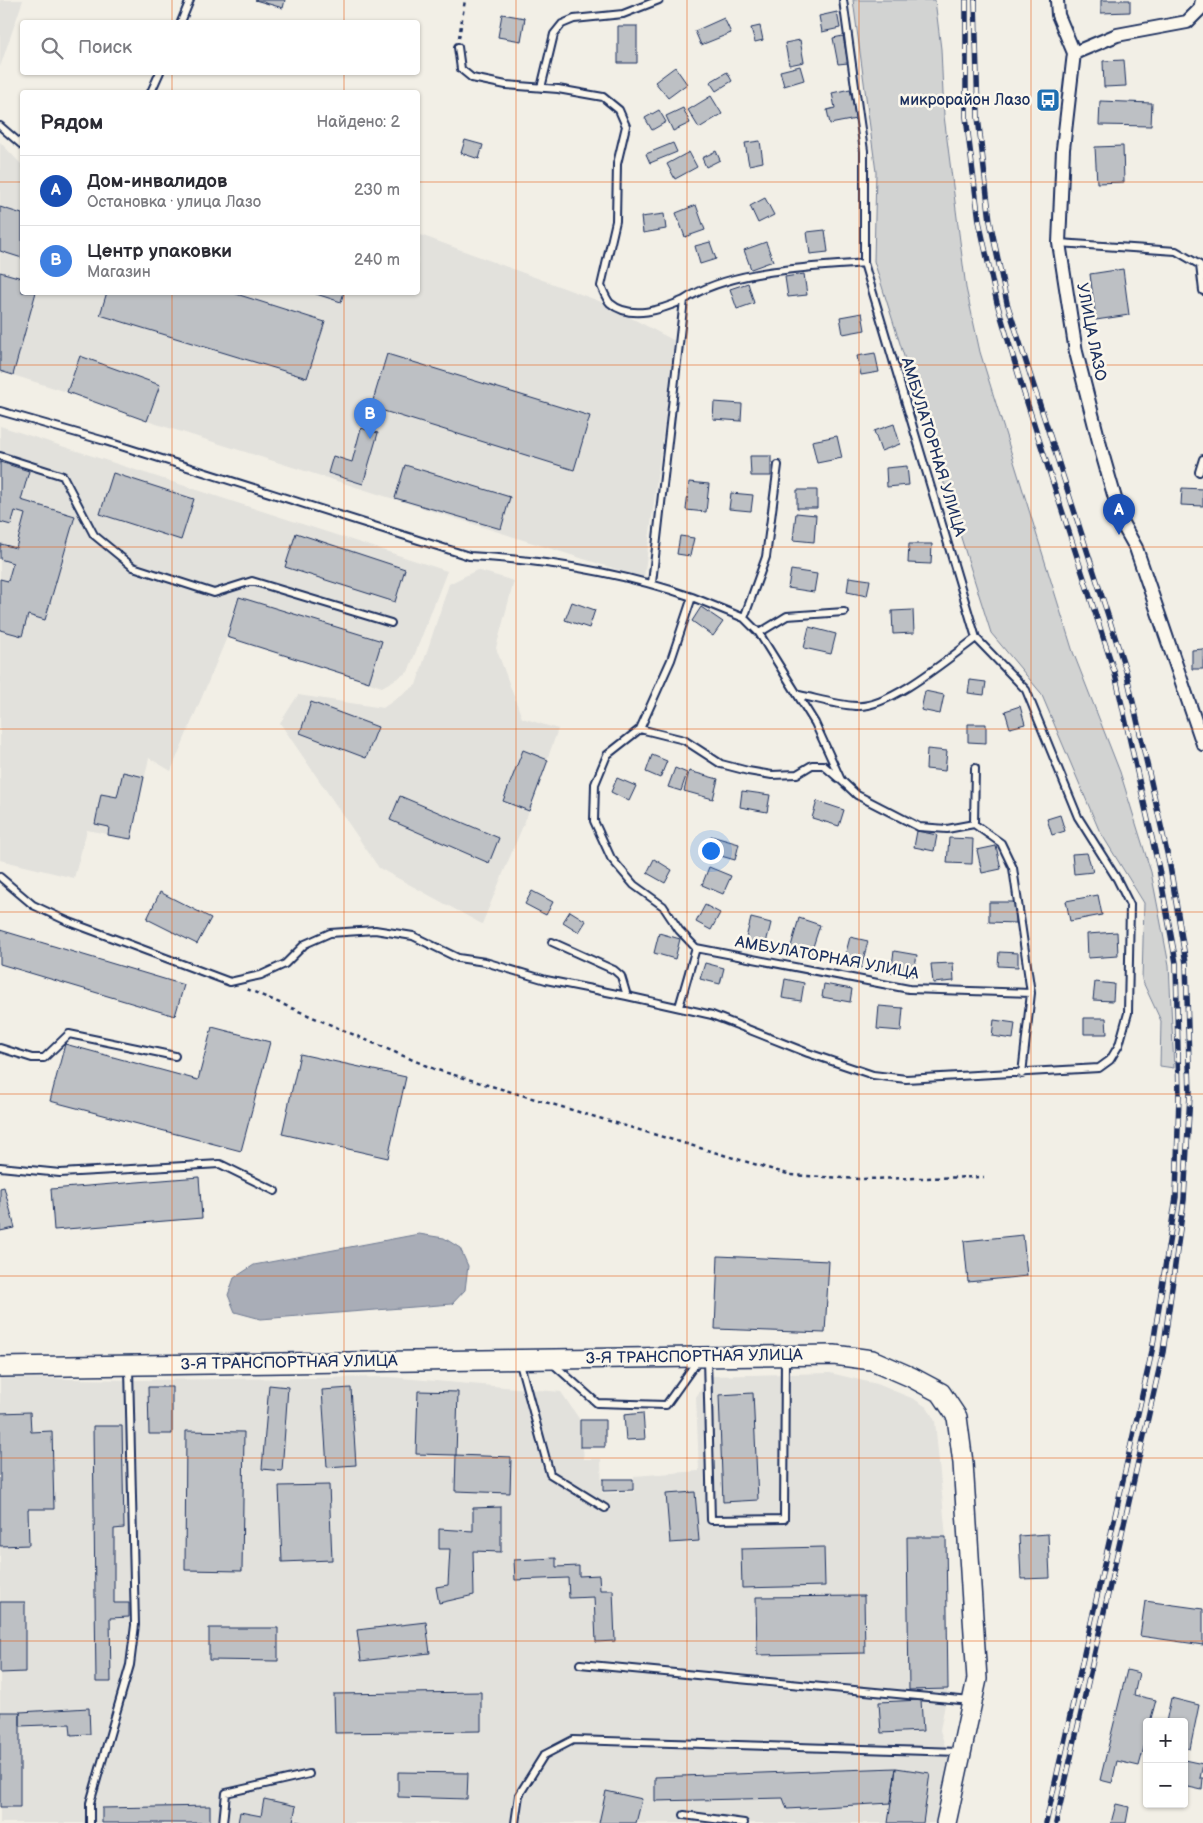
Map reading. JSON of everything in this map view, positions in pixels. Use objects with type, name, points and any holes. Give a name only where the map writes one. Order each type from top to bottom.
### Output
[{"type":"street","points":[[1057,0],[1058,15],[1074,53],[1117,35],[1187,22],[1200,9],[1202,0]]},
{"type":"street","name":"УЛИЦА ЛАЗО","points":[[1074,53],[1063,149],[1058,243],[1076,352],[1112,493],[1122,523],[1136,548],[1203,744]]},
{"type":"street","name":"3-Я ТРАНСПОРТНАЯ УЛИЦА","points":[[0,1367],[834,1355],[872,1360],[912,1377],[941,1393],[957,1417],[963,1463],[977,1679],[946,1823]]},
{"type":"lane","points":[[182,20],[190,0]]},
{"type":"lane","points":[[541,88],[554,34],[562,24],[574,18],[623,14],[659,0]]},
{"type":"lane","name":"АМБУЛАТОРНАЯ УЛИЦА","points":[[230,982],[261,974],[285,964],[306,944],[330,932],[375,930],[413,936],[458,958],[485,962],[546,980],[712,1015],[808,1053],[873,1075],[906,1079],[1022,1074],[1099,1068],[1110,1060],[1119,1045],[1128,1013],[1130,905],[1117,879],[1078,817],[1026,690],[976,638],[864,263],[864,151],[843,0]]},
{"type":"lane","points":[[458,47],[461,69],[472,78],[558,89],[602,97],[619,110],[626,126],[617,164],[616,220],[601,286],[610,302],[628,311],[658,311],[684,300],[702,289],[771,271],[864,263]]},
{"type":"lane","points":[[151,90],[158,75]]},
{"type":"lane","points":[[0,126],[20,143]]},
{"type":"lane","points":[[1058,243],[1176,251],[1200,265],[1203,291]]},
{"type":"lane","points":[[652,583],[684,300]]},
{"type":"lane","points":[[0,411],[105,441],[469,556],[517,559],[652,583],[744,618],[759,634],[816,722],[841,780]]},
{"type":"lane","points":[[0,456],[62,476],[94,535],[133,567],[214,593],[252,581],[391,623]]},
{"type":"lane","points":[[1199,472],[1203,459]]},
{"type":"lane","points":[[744,618],[766,557],[778,465]]},
{"type":"lane","points":[[679,1007],[696,948],[679,930],[663,906],[634,885],[611,858],[594,821],[595,784],[607,755],[640,729],[671,660],[692,597]]},
{"type":"lane","points":[[759,634],[787,616],[844,612]]},
{"type":"lane","points":[[799,695],[858,707],[874,703],[906,689],[976,638]]},
{"type":"lane","points":[[640,729],[684,740],[721,764],[772,775],[797,774],[812,765],[823,765],[857,795],[919,827],[947,829],[974,824],[1001,843],[1013,868],[1031,993],[1022,1074]]},
{"type":"lane","points":[[974,824],[975,768]]},
{"type":"lane","points":[[0,878],[33,905],[67,921],[230,982]]},
{"type":"lane","points":[[552,942],[614,970],[620,976],[627,996]]},
{"type":"lane","name":"АМБУЛАТОРНАЯ УЛИЦА","points":[[696,948],[909,990],[1031,993]]},
{"type":"lane","points":[[0,1048],[32,1058],[44,1058],[69,1034],[175,1056]]},
{"type":"lane","points":[[0,1167],[60,1173],[220,1164],[275,1191]]},
{"type":"lane","points":[[703,1357],[711,1520],[784,1519],[784,1356]]},
{"type":"lane","points":[[547,1359],[597,1403],[666,1405],[703,1357]]},
{"type":"lane","points":[[518,1359],[550,1474],[605,1508]]},
{"type":"lane","points":[[90,1823],[90,1803],[130,1665],[135,1625],[129,1365]]},
{"type":"lane","points":[[580,1664],[973,1701]]},
{"type":"lane","points":[[515,1823],[519,1795],[544,1754],[573,1740],[962,1752]]},
{"type":"lane","points":[[223,1823],[226,1793],[309,1774]]},
{"type":"lane","points":[[684,1816],[744,1823]]},
{"type":"path","points":[[458,47],[465,0]]},
{"type":"path","points":[[230,982],[434,1069],[791,1175],[859,1179],[984,1177]]},
{"type":"shaded area","points":[[0,0],[23,0],[0,67]]},
{"type":"shaded area","points":[[853,0],[935,0],[941,49],[944,116],[966,288],[980,352],[1073,652],[1120,772],[1151,872],[1169,965],[1174,1068],[1160,1066],[1161,1021],[1142,980],[1144,903],[1099,830],[1041,693],[991,633],[874,261],[876,172]]},
{"type":"shaded area","points":[[0,142],[20,163],[20,295],[420,295],[420,235],[599,301],[675,341],[644,578],[147,421],[67,392],[0,371]]},
{"type":"shaded area","points":[[0,426],[447,571],[408,672],[382,687],[227,637],[171,771],[149,758],[131,839],[87,830],[74,878],[0,860]]},
{"type":"shaded area","points":[[477,570],[514,581],[496,648],[522,718],[558,729],[529,811],[482,924],[379,868],[280,723],[298,695],[383,708],[416,685],[449,584]]},
{"type":"shaded area","points":[[419,1234],[444,1238],[460,1248],[468,1266],[465,1290],[452,1304],[261,1319],[235,1312],[228,1295],[234,1278],[254,1265]]},
{"type":"shaded area","points":[[830,1373],[877,1384],[914,1399],[928,1408],[935,1421],[946,1537],[948,1689],[940,1730],[949,1759],[935,1823],[0,1823],[0,1378],[138,1380],[390,1377],[561,1392],[580,1420],[584,1459],[601,1459],[602,1493],[634,1492],[634,1476],[699,1471],[696,1397],[710,1376]]},
{"type":"building","points":[[255,0],[285,0],[283,8]]},
{"type":"building","points":[[1101,0],[1130,0],[1130,12],[1101,13]]},
{"type":"building","points":[[837,12],[840,28],[822,32],[819,16]]},
{"type":"building","points":[[502,14],[525,18],[521,41],[498,37]]},
{"type":"building","points":[[724,18],[731,33],[701,45],[695,31]]},
{"type":"building","points":[[618,26],[637,26],[637,63],[618,63]]},
{"type":"building","points":[[760,26],[763,40],[755,42],[751,28]]},
{"type":"building","points":[[843,36],[848,63],[838,64],[833,38]]},
{"type":"building","points":[[800,40],[804,62],[789,65],[785,43]]},
{"type":"building","points":[[1124,60],[1126,86],[1104,87],[1103,61]]},
{"type":"building","points":[[800,66],[804,80],[784,86],[780,71]]},
{"type":"building","points":[[675,67],[687,84],[668,98],[655,82]]},
{"type":"building","points":[[727,72],[732,81],[716,91],[710,82]]},
{"type":"building","points":[[850,89],[856,119],[830,124],[827,110],[835,108],[832,93]]},
{"type":"building","points":[[711,96],[722,114],[699,128],[688,110]]},
{"type":"building","points":[[1100,101],[1152,103],[1151,126],[1099,125]]},
{"type":"building","points":[[683,108],[690,123],[673,131],[666,116]]},
{"type":"building","points":[[659,110],[666,122],[652,130],[645,118]]},
{"type":"building","points":[[465,140],[483,145],[479,159],[461,153]]},
{"type":"building","points":[[760,141],[763,162],[749,165],[745,143]]},
{"type":"building","points":[[673,143],[677,152],[650,163],[646,154]]},
{"type":"building","points":[[1123,146],[1124,182],[1097,183],[1095,147]]},
{"type":"building","points":[[716,151],[720,160],[706,167],[702,158]]},
{"type":"building","points":[[689,152],[697,167],[675,179],[667,164]]},
{"type":"building","points":[[765,198],[774,215],[758,223],[750,206]]},
{"type":"building","points":[[696,205],[705,230],[685,237],[676,213]]},
{"type":"building","points":[[0,207],[20,213],[20,257],[0,251]]},
{"type":"building","points":[[664,214],[666,229],[643,233],[641,217]]},
{"type":"building","points":[[825,230],[828,252],[810,254],[807,232]]},
{"type":"building","points":[[710,242],[716,259],[700,264],[695,246]]},
{"type":"building","points":[[766,242],[773,261],[751,269],[744,250]]},
{"type":"building","points":[[1123,269],[1129,315],[1096,320],[1090,274]]},
{"type":"building","points":[[0,272],[20,277],[20,295],[35,295],[13,375],[0,371]]},
{"type":"building","points":[[804,274],[807,295],[788,297],[785,277]]},
{"type":"building","points":[[748,283],[754,303],[737,309],[730,289]]},
{"type":"building","points":[[106,295],[240,295],[325,322],[307,378],[100,315]]},
{"type":"building","points":[[319,295],[343,295],[341,302]]},
{"type":"building","points":[[862,313],[865,330],[843,334],[840,317]]},
{"type":"building","points":[[875,353],[879,372],[861,375],[857,356]]},
{"type":"building","points":[[387,354],[590,416],[574,470],[371,407]]},
{"type":"building","points":[[80,356],[160,385],[147,421],[67,392]]},
{"type":"building","points":[[714,402],[742,404],[741,421],[713,419]]},
{"type":"building","points":[[894,424],[900,444],[881,451],[874,431]]},
{"type":"building","points":[[361,428],[378,433],[363,484],[328,473],[333,456],[352,462]]},
{"type":"building","points":[[837,436],[842,458],[817,463],[812,441]]},
{"type":"building","points":[[750,456],[771,456],[771,476],[751,476]]},
{"type":"building","points":[[0,462],[29,471],[21,500],[75,516],[45,620],[28,615],[22,636],[0,630],[0,579],[8,581],[13,563],[0,559],[1,544],[16,548],[25,514],[15,511],[11,525],[0,522]]},
{"type":"building","points":[[405,465],[510,497],[501,529],[395,498]]},
{"type":"building","points":[[907,466],[909,485],[887,487],[886,468]]},
{"type":"building","points":[[113,473],[194,499],[181,540],[100,514]]},
{"type":"building","points":[[689,482],[709,484],[706,512],[686,510]]},
{"type":"building","points":[[1182,488],[1203,489],[1203,506],[1181,505]]},
{"type":"building","points":[[797,490],[817,490],[817,508],[797,508]]},
{"type":"building","points":[[731,493],[753,495],[751,511],[729,509]]},
{"type":"building","points":[[796,513],[816,515],[814,542],[793,540]]},
{"type":"building","points":[[296,533],[405,569],[395,602],[285,567]]},
{"type":"building","points":[[680,536],[694,538],[690,556],[677,554]]},
{"type":"building","points":[[909,544],[932,544],[931,564],[908,563]]},
{"type":"building","points":[[791,570],[817,574],[814,592],[788,588]]},
{"type":"building","points":[[849,577],[870,580],[867,596],[847,592]]},
{"type":"building","points":[[239,597],[382,641],[369,682],[227,637]]},
{"type":"building","points":[[572,602],[595,610],[589,628],[565,620]]},
{"type":"building","points":[[701,607],[723,622],[713,636],[692,621]]},
{"type":"building","points":[[913,610],[914,633],[893,634],[892,611]]},
{"type":"building","points":[[809,627],[836,634],[831,654],[804,648]]},
{"type":"building","points":[[1203,649],[1203,669],[1192,669],[1192,650]]},
{"type":"building","points":[[970,680],[986,682],[984,695],[968,693]]},
{"type":"building","points":[[925,691],[944,695],[940,714],[921,710]]},
{"type":"building","points":[[311,702],[378,727],[366,758],[300,733]]},
{"type":"building","points":[[1020,706],[1025,724],[1010,728],[1005,711]]},
{"type":"building","points":[[968,724],[986,724],[986,743],[968,742]]},
{"type":"building","points":[[927,749],[947,751],[945,771],[926,769]]},
{"type":"building","points":[[523,750],[548,760],[529,811],[503,801]]},
{"type":"building","points":[[652,755],[667,761],[660,778],[646,772]]},
{"type":"building","points":[[675,768],[687,773],[681,791],[668,787]]},
{"type":"building","points":[[689,771],[718,779],[713,799],[684,791]]},
{"type":"building","points":[[123,772],[144,777],[131,839],[108,835],[109,827],[95,824],[101,794],[117,797]]},
{"type":"building","points":[[617,778],[636,786],[629,801],[611,792]]},
{"type":"building","points":[[742,791],[770,795],[767,812],[740,807]]},
{"type":"building","points":[[400,796],[499,838],[489,863],[390,820]]},
{"type":"building","points":[[817,801],[844,810],[839,826],[812,818]]},
{"type":"building","points":[[1060,815],[1065,831],[1052,835],[1047,819]]},
{"type":"building","points":[[917,831],[937,835],[934,851],[914,847]]},
{"type":"building","points":[[711,836],[739,844],[735,860],[707,852]]},
{"type":"building","points":[[949,838],[973,839],[972,864],[947,863]]},
{"type":"building","points":[[996,846],[1001,869],[982,873],[977,850]]},
{"type":"building","points":[[1087,853],[1093,872],[1074,874],[1072,854]]},
{"type":"building","points":[[654,859],[672,870],[665,883],[647,873]]},
{"type":"building","points":[[709,867],[731,876],[723,894],[702,885]]},
{"type":"building","points":[[532,891],[553,902],[546,915],[525,904]]},
{"type":"building","points":[[160,892],[211,918],[197,944],[147,919]]},
{"type":"building","points":[[1098,895],[1102,915],[1070,921],[1066,901]]},
{"type":"building","points":[[989,902],[1016,902],[1016,923],[989,922]]},
{"type":"building","points":[[705,905],[720,913],[711,930],[696,922]]},
{"type":"building","points":[[570,911],[586,921],[579,932],[563,922]]},
{"type":"building","points":[[751,918],[771,923],[765,947],[745,942]]},
{"type":"building","points":[[799,918],[820,925],[810,956],[790,950]]},
{"type":"building","points":[[0,930],[184,985],[175,1016],[0,964]]},
{"type":"building","points":[[1117,932],[1118,956],[1088,958],[1087,934]]},
{"type":"building","points":[[659,933],[680,939],[675,959],[654,953]]},
{"type":"building","points":[[850,937],[868,941],[861,968],[843,964]]},
{"type":"building","points":[[894,951],[917,955],[913,976],[891,972]]},
{"type":"building","points":[[999,952],[1018,953],[1018,967],[998,966]]},
{"type":"building","points":[[705,963],[724,968],[720,984],[700,979]]},
{"type":"building","points":[[953,963],[954,981],[933,983],[931,964]]},
{"type":"building","points":[[785,979],[804,983],[801,1001],[782,998]]},
{"type":"building","points":[[1095,982],[1114,984],[1113,1001],[1093,1000]]},
{"type":"building","points":[[824,984],[852,989],[850,1002],[822,997]]},
{"type":"building","points":[[879,1006],[903,1008],[901,1031],[877,1029]]},
{"type":"building","points":[[1084,1018],[1106,1018],[1107,1034],[1084,1034]]},
{"type":"building","points":[[994,1020],[1015,1023],[1013,1039],[992,1036]]},
{"type":"building","points":[[212,1027],[270,1042],[241,1151],[50,1101],[65,1044],[198,1080]]},
{"type":"building","points":[[300,1054],[406,1077],[388,1158],[282,1134]]},
{"type":"building","points":[[199,1177],[202,1218],[54,1230],[51,1189]]},
{"type":"building","points":[[4,1187],[15,1228],[0,1231],[0,1188]]},
{"type":"building","points":[[1023,1235],[1027,1276],[968,1282],[964,1241]]},
{"type":"building","points":[[718,1256],[829,1261],[825,1333],[715,1329]]},
{"type":"building","points":[[269,1385],[288,1387],[282,1471],[262,1469]]},
{"type":"building","points":[[148,1387],[172,1387],[172,1434],[149,1434]]},
{"type":"building","points":[[351,1388],[356,1465],[327,1467],[322,1390]]},
{"type":"building","points":[[418,1391],[458,1392],[456,1455],[416,1454]]},
{"type":"building","points":[[753,1393],[758,1500],[723,1502],[719,1395]]},
{"type":"building","points":[[30,1412],[31,1432],[52,1431],[54,1509],[28,1509],[29,1545],[0,1546],[0,1413]]},
{"type":"building","points":[[643,1413],[645,1439],[626,1440],[624,1415]]},
{"type":"building","points":[[580,1420],[605,1420],[605,1447],[580,1447]]},
{"type":"building","points":[[93,1426],[122,1426],[124,1528],[114,1529],[114,1603],[129,1603],[129,1617],[110,1618],[111,1682],[96,1682]]},
{"type":"building","points":[[186,1431],[244,1432],[242,1571],[185,1570]]},
{"type":"building","points":[[456,1455],[511,1457],[510,1493],[455,1491]]},
{"type":"building","points":[[603,1479],[633,1479],[633,1490],[603,1491]]},
{"type":"building","points":[[329,1485],[332,1560],[282,1562],[279,1486]]},
{"type":"building","points":[[695,1492],[699,1541],[670,1543],[666,1494]]},
{"type":"building","points":[[501,1507],[501,1552],[473,1551],[474,1595],[439,1603],[436,1587],[448,1585],[450,1549],[439,1549],[439,1529],[473,1531],[473,1508]]},
{"type":"building","points":[[1048,1534],[1050,1578],[1021,1579],[1019,1536]]},
{"type":"building","points":[[907,1537],[946,1537],[948,1689],[909,1690]]},
{"type":"building","points":[[824,1547],[825,1586],[742,1588],[741,1549]]},
{"type":"building","points":[[556,1558],[556,1567],[579,1566],[579,1576],[599,1575],[600,1590],[613,1590],[615,1641],[596,1642],[594,1597],[569,1598],[568,1578],[515,1580],[514,1560]]},
{"type":"building","points":[[864,1596],[865,1653],[757,1655],[756,1597]]},
{"type":"building","points":[[1145,1601],[1203,1609],[1203,1645],[1140,1636]]},
{"type":"building","points":[[0,1602],[25,1602],[25,1672],[0,1673]]},
{"type":"building","points":[[426,1622],[430,1653],[361,1661],[357,1630]]},
{"type":"building","points":[[209,1628],[278,1628],[278,1661],[209,1660]]},
{"type":"building","points":[[1127,1670],[1139,1673],[1134,1695],[1156,1700],[1151,1718],[1143,1718],[1143,1751],[1139,1766],[1117,1761],[1112,1783],[1100,1780]]},
{"type":"building","points":[[481,1692],[481,1731],[335,1733],[334,1694]]},
{"type":"building","points":[[1171,1698],[1199,1705],[1190,1749],[1188,1748],[1188,1718],[1167,1718]]},
{"type":"building","points":[[921,1700],[923,1731],[881,1733],[879,1702]]},
{"type":"building","points":[[89,1708],[90,1734],[71,1735],[70,1724],[20,1726],[20,1712]]},
{"type":"building","points":[[0,1712],[20,1712],[20,1807],[0,1807]]},
{"type":"building","points":[[1188,1761],[1203,1764],[1200,1778],[1203,1778],[1202,1790],[1188,1787]]},
{"type":"building","points":[[896,1768],[930,1773],[923,1823],[888,1823]]},
{"type":"building","points":[[896,1768],[891,1803],[787,1809],[783,1798],[655,1801],[655,1777]]},
{"type":"building","points":[[398,1772],[468,1773],[467,1799],[398,1797]]},
{"type":"building","points":[[606,1791],[642,1799],[636,1823],[599,1823]]},
{"type":"building","points":[[264,1799],[296,1806],[293,1821],[305,1823],[238,1823],[240,1812],[261,1816]]},
{"type":"building","points":[[1116,1804],[1129,1807],[1126,1823],[1111,1823]]},
{"type":"building","points":[[210,1806],[210,1823],[102,1823],[102,1808]]},
{"type":"railway","points":[[966,0],[966,117],[979,221],[997,303],[1023,390],[1115,674],[1159,869],[1176,963],[1179,1095],[1176,1197],[1152,1351],[1046,1823]]},
{"type":"railway","points":[[975,0],[978,117],[990,221],[1007,303],[1126,671],[1170,866],[1186,963],[1190,1095],[1184,1200],[1163,1352],[1056,1823]]},
{"type":"place","name":"микрорайон Лазо","points":[[1048,100]]},
{"type":"place","name":"Центр упаковки","points":[[370,439]]},
{"type":"place","name":"Дом-инвалидов","points":[[1119,535]]}]
